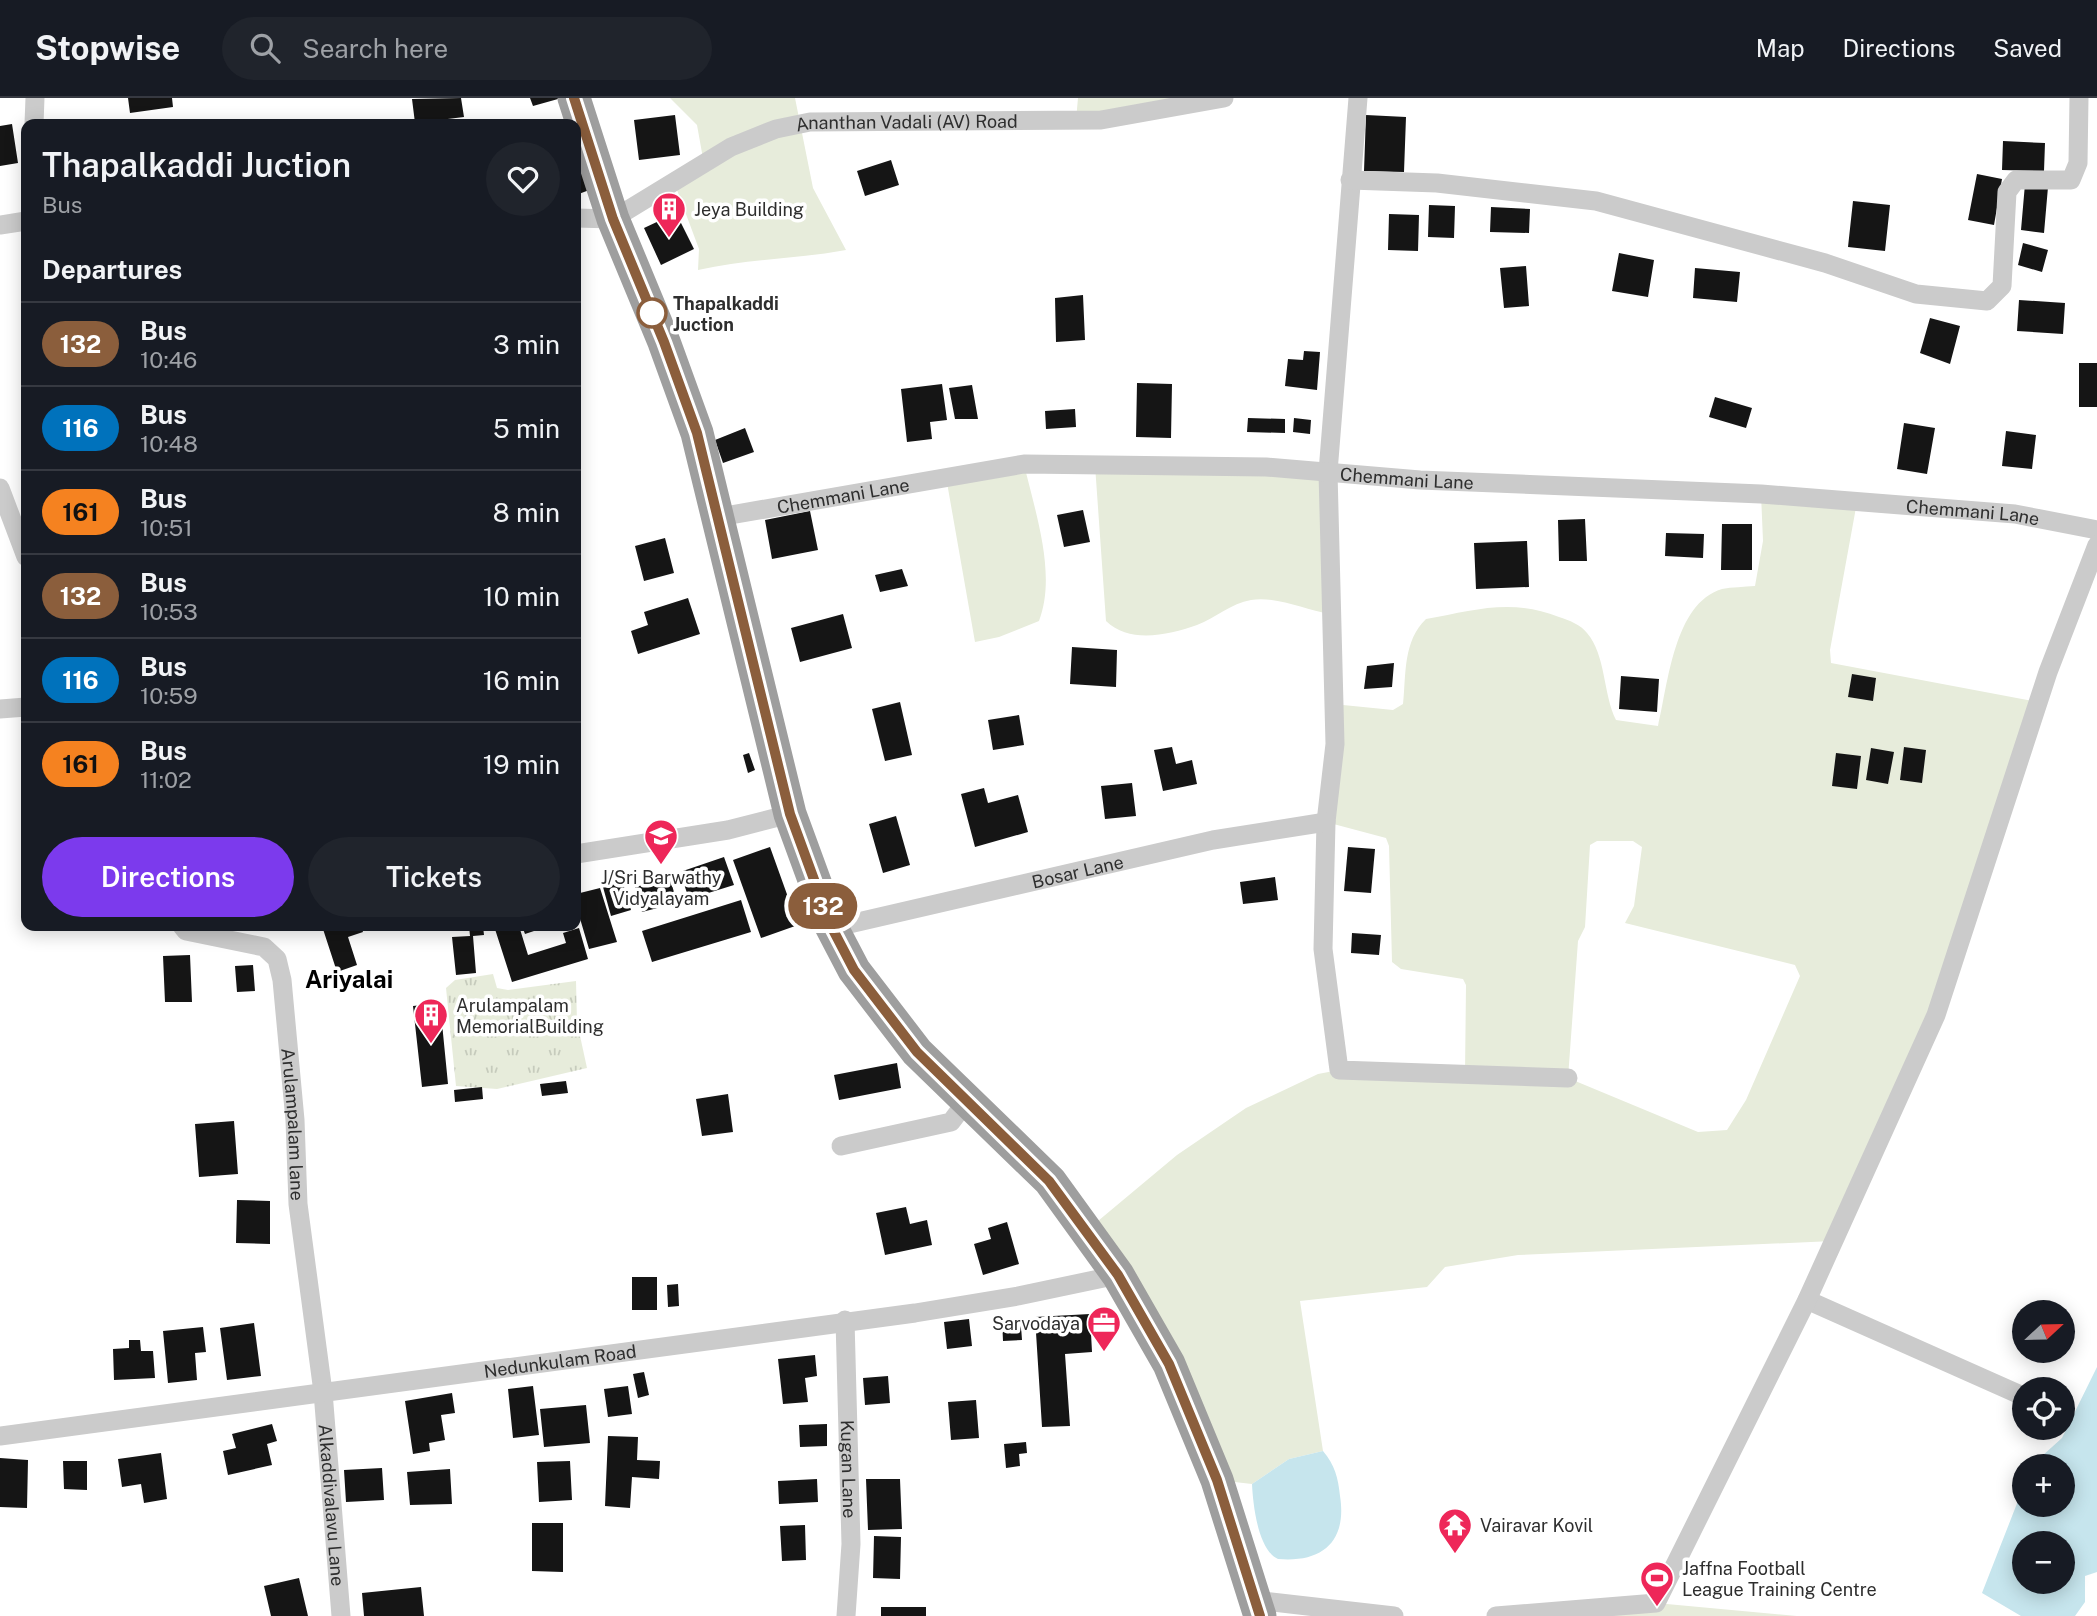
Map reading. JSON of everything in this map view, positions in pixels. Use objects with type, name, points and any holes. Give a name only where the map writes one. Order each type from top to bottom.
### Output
[{"type":"highway","points":[[574,98],[581,119]]},
{"type":"highway","points":[[581,120],[613,219],[664,342],[697,433],[790,814],[832,928],[854,970],[917,1052],[1049,1181],[1118,1275],[1177,1384],[1217,1480],[1257,1608]]},
{"type":"street","points":[[34,119],[36,98]]},
{"type":"street","name":"Ananthan Vadali (AV) Road","points":[[613,219],[732,147],[776,129],[799,124],[859,120],[1101,120],[1224,98]]},
{"type":"street","points":[[1357,98],[1328,472],[1335,744],[1326,822],[1323,949],[1339,1070],[1568,1078]]},
{"type":"street","points":[[1350,180],[1437,183],[1596,201],[1825,263],[1916,294],[1987,302],[2002,286],[2007,192],[2016,180],[2071,180],[2078,163],[2078,98]]},
{"type":"street","points":[[581,218],[613,219]]},
{"type":"street","points":[[0,225],[21,223]]},
{"type":"street","name":"Chemmani Lane","points":[[719,517],[1024,464],[1266,467],[1420,480],[1761,494],[2002,513],[2097,530]]},
{"type":"street","points":[[0,488],[21,543]]},
{"type":"street","points":[[1496,1616],[1657,1603],[1807,1300],[1936,1015],[2048,672],[2097,545]]},
{"type":"street","points":[[0,709],[21,707]]},
{"type":"street","points":[[581,853],[728,830],[790,814]]},
{"type":"street","name":"Bosar Lane","points":[[832,928],[1213,840],[1326,822]]},
{"type":"street","name":"Arulampalam lane","points":[[186,931],[264,947],[277,959],[282,980],[293,1100],[298,1204],[323,1392]]},
{"type":"street","points":[[841,1146],[951,1122],[966,1102]]},
{"type":"street","name":"Nedunkulam Road","points":[[0,1436],[1017,1296],[1118,1275]]},
{"type":"street","points":[[1807,1300],[2012,1390]]},
{"type":"street","name":"Kugan Lane","points":[[845,1320],[851,1544],[846,1616]]},
{"type":"street","name":"Alkaddivalavu Lane","points":[[323,1392],[341,1616]]},
{"type":"street","points":[[1257,1608],[1394,1616]]},
{"type":"green space","points":[[670,98],[795,98],[813,188],[846,250],[698,270],[699,249],[674,182],[704,164],[697,125]]},
{"type":"green space","points":[[1078,98],[1207,98],[1076,120]]},
{"type":"green space","points":[[1024,464],[1045,563],[1044,603],[1039,621],[999,637],[975,642],[946,477]]},
{"type":"green space","points":[[1095,465],[1328,472],[1330,614],[1261,599],[1237,604],[1204,622],[1174,632],[1138,635],[1116,628],[1106,621]]},
{"type":"green space","points":[[1761,494],[1857,502],[1830,650],[1831,663],[2038,702],[1936,1015],[1833,1241],[1518,1255],[1445,1267],[1427,1287],[1300,1301],[1323,1451],[1289,1459],[1252,1484],[1217,1480],[1086,1231],[1177,1155],[1246,1108],[1318,1074],[1339,1070],[1465,1074],[1466,985],[1463,979],[1401,969],[1392,962],[1389,846],[1386,838],[1326,822],[1333,704],[1393,710],[1403,704],[1409,648],[1413,637],[1426,619],[1493,607],[1525,608],[1567,620],[1587,633],[1598,652],[1616,720],[1658,726],[1670,668],[1683,628],[1706,597],[1722,589],[1755,586],[1763,541]],"holes":[[[1597,841],[1633,841],[1642,847],[1634,906],[1625,923],[1795,965],[1800,976],[1746,1100],[1727,1130],[1698,1132],[1568,1078],[1578,941],[1585,927],[1590,845]]]},
{"type":"green space","points":[[493,974],[497,988],[508,990],[576,981],[577,1022],[587,1068],[497,1089],[456,1086],[446,988],[455,980]]},
{"type":"green space","name":"Jaffna Football League Training Centre","points":[[1656,1603],[1797,1616],[1496,1616]]},
{"type":"water","points":[[2097,1367],[2097,1572],[2085,1576],[2085,1602],[2075,1616],[2021,1616],[1982,1593],[2012,1516],[2075,1517],[2075,1454],[2044,1454],[2060,1440],[2075,1440],[2075,1412]]},
{"type":"water","points":[[1323,1451],[1333,1467],[1339,1489],[1341,1512],[1336,1536],[1329,1546],[1308,1557],[1278,1559],[1271,1554],[1261,1537],[1255,1515],[1252,1484],[1289,1459]]},
{"type":"building","points":[[128,98],[172,98],[173,107],[130,113]]},
{"type":"building","points":[[461,98],[464,117],[414,119],[412,99]]},
{"type":"building","points":[[530,98],[558,98],[558,99],[533,106]]},
{"type":"building","points":[[675,115],[680,155],[639,160],[634,120]]},
{"type":"building","points":[[1366,115],[1406,117],[1404,172],[1364,171]]},
{"type":"building","points":[[12,124],[18,163],[0,166],[0,126]]},
{"type":"building","points":[[2003,141],[2045,143],[2044,171],[2002,170]]},
{"type":"building","points":[[581,160],[592,189],[581,193]]},
{"type":"building","points":[[891,160],[899,185],[865,196],[857,171]]},
{"type":"building","points":[[1977,174],[2002,179],[1994,225],[1968,220]]},
{"type":"building","points":[[2025,184],[2048,187],[2044,233],[2021,230]]},
{"type":"building","points":[[1853,201],[1890,205],[1885,251],[1848,247]]},
{"type":"building","points":[[1429,205],[1455,206],[1454,238],[1428,237]]},
{"type":"building","points":[[1491,207],[1530,209],[1529,233],[1490,232]]},
{"type":"building","name":"Jeya Building","points":[[676,213],[694,249],[661,265],[644,228]]},
{"type":"building","points":[[1389,214],[1419,215],[1418,251],[1388,250]]},
{"type":"building","points":[[2023,243],[2048,250],[2042,272],[2018,265]]},
{"type":"building","points":[[1619,253],[1654,260],[1648,297],[1612,291]]},
{"type":"building","points":[[1526,266],[1529,306],[1504,308],[1500,268]]},
{"type":"building","points":[[1695,268],[1740,272],[1737,302],[1693,298]]},
{"type":"building","points":[[1083,295],[1085,340],[1056,342],[1055,298]]},
{"type":"building","points":[[2019,300],[2065,303],[2063,334],[2017,331]]},
{"type":"building","points":[[1930,318],[1960,326],[1950,364],[1920,353]]},
{"type":"building","points":[[1304,351],[1320,352],[1317,390],[1285,386],[1288,359],[1303,360]]},
{"type":"building","points":[[2079,363],[2097,363],[2097,407],[2079,407]]},
{"type":"building","points":[[1137,383],[1172,384],[1171,438],[1136,437]]},
{"type":"building","points":[[942,384],[947,420],[930,422],[932,439],[907,442],[901,389]]},
{"type":"building","points":[[972,385],[978,419],[955,419],[949,388]]},
{"type":"building","points":[[1715,397],[1752,408],[1746,428],[1709,417]]},
{"type":"building","points":[[1075,409],[1076,427],[1046,429],[1045,411]]},
{"type":"building","points":[[1248,418],[1285,419],[1285,433],[1247,432]]},
{"type":"building","points":[[1294,418],[1311,420],[1310,434],[1293,432]]},
{"type":"building","points":[[1904,423],[1935,428],[1927,474],[1897,469]]},
{"type":"building","points":[[745,428],[754,452],[723,463],[715,440]]},
{"type":"building","points":[[2006,431],[2036,435],[2032,469],[2002,466]]},
{"type":"building","points":[[1083,510],[1090,542],[1064,547],[1057,515]]},
{"type":"building","points":[[810,511],[818,550],[772,559],[765,520]]},
{"type":"building","points":[[1585,519],[1587,561],[1559,561],[1558,520]]},
{"type":"building","points":[[1722,524],[1752,524],[1752,570],[1721,570]]},
{"type":"building","points":[[1666,533],[1704,534],[1703,558],[1665,556]]},
{"type":"building","points":[[665,538],[674,573],[644,581],[635,546]]},
{"type":"building","points":[[1527,541],[1529,587],[1476,589],[1474,543]]},
{"type":"building","points":[[902,569],[908,586],[880,592],[875,575]]},
{"type":"building","points":[[688,598],[700,634],[638,654],[631,631],[648,625],[644,612]]},
{"type":"building","points":[[843,614],[852,648],[800,662],[791,628]]},
{"type":"building","points":[[1072,647],[1117,650],[1116,687],[1070,684]]},
{"type":"building","points":[[1394,663],[1392,687],[1364,689],[1367,666]]},
{"type":"building","points":[[1852,674],[1876,678],[1873,701],[1848,697]]},
{"type":"building","points":[[1621,676],[1659,679],[1657,712],[1619,709]]},
{"type":"building","points":[[900,702],[912,755],[885,761],[872,709]]},
{"type":"building","points":[[1019,715],[1024,745],[993,750],[988,720]]},
{"type":"building","points":[[1172,747],[1176,764],[1192,760],[1197,784],[1163,791],[1154,750]]},
{"type":"building","points":[[1904,747],[1926,750],[1922,783],[1900,780]]},
{"type":"building","points":[[1871,748],[1894,752],[1888,784],[1866,780]]},
{"type":"building","points":[[749,753],[755,770],[748,773],[743,755]]},
{"type":"building","points":[[1836,753],[1861,756],[1857,789],[1832,786]]},
{"type":"building","points":[[1132,783],[1136,816],[1105,819],[1101,786]]},
{"type":"building","points":[[984,788],[988,803],[1018,795],[1028,832],[975,847],[961,794]]},
{"type":"building","points":[[896,816],[910,865],[883,873],[869,824]]},
{"type":"building","points":[[770,847],[798,925],[761,938],[733,860]]},
{"type":"building","points":[[1348,847],[1375,849],[1371,893],[1344,891]]},
{"type":"building","points":[[724,857],[734,885],[689,899],[680,872]]},
{"type":"building","points":[[1275,877],[1278,900],[1243,904],[1240,882]]},
{"type":"building","points":[[670,878],[677,903],[642,912],[635,887]]},
{"type":"building","points":[[622,880],[631,910],[611,916],[603,887]]},
{"type":"building","points":[[600,888],[617,942],[589,949],[581,922],[581,893]]},
{"type":"building","points":[[741,900],[751,932],[652,962],[642,931]]},
{"type":"building","points":[[324,931],[363,931],[348,937],[357,965],[337,972]]},
{"type":"building","points":[[470,931],[484,931],[484,935],[473,936],[476,973],[456,975],[452,937],[470,936]]},
{"type":"building","points":[[496,931],[521,931],[528,955],[566,943],[563,933],[580,931],[588,959],[512,982]]},
{"type":"building","points":[[1352,933],[1381,935],[1379,955],[1351,953]]},
{"type":"building","points":[[190,955],[192,1002],[165,1002],[163,956]]},
{"type":"building","points":[[253,965],[255,991],[237,992],[235,966]]},
{"type":"building","name":"Arulampalam MemorialBuilding","points":[[440,1003],[448,1084],[422,1087],[413,1006]]},
{"type":"building","points":[[897,1063],[901,1088],[839,1100],[834,1075]]},
{"type":"building","points":[[566,1081],[568,1093],[542,1096],[540,1084]]},
{"type":"building","points":[[482,1087],[483,1099],[455,1102],[454,1090]]},
{"type":"building","points":[[728,1094],[733,1132],[702,1136],[696,1099]]},
{"type":"building","points":[[234,1121],[238,1174],[199,1177],[195,1124]]},
{"type":"building","points":[[237,1200],[270,1201],[270,1244],[236,1243]]},
{"type":"building","points":[[906,1207],[910,1224],[927,1220],[932,1245],[885,1255],[876,1213]]},
{"type":"building","points":[[1007,1222],[1019,1264],[983,1275],[974,1244],[991,1239],[988,1228]]},
{"type":"building","points":[[632,1277],[657,1277],[657,1310],[632,1310]]},
{"type":"building","points":[[678,1284],[679,1306],[668,1307],[667,1285]]},
{"type":"building","points":[[1090,1314],[1092,1352],[1065,1354],[1070,1426],[1042,1427],[1035,1317]]},
{"type":"building","points":[[969,1319],[972,1346],[947,1349],[944,1322]]},
{"type":"building","points":[[1002,1319],[1011,1319],[1011,1326],[1021,1326],[1022,1340],[1003,1341]]},
{"type":"building","points":[[254,1323],[261,1376],[227,1380],[220,1328]]},
{"type":"building","points":[[203,1327],[206,1352],[195,1353],[197,1380],[168,1383],[163,1331]]},
{"type":"building","points":[[129,1340],[140,1340],[141,1351],[153,1351],[155,1378],[114,1380],[113,1349],[129,1348]]},
{"type":"building","points":[[815,1355],[817,1376],[805,1378],[808,1402],[783,1404],[778,1359]]},
{"type":"building","points":[[644,1372],[649,1395],[638,1398],[633,1374]]},
{"type":"building","points":[[888,1376],[890,1403],[865,1405],[863,1378]]},
{"type":"building","points":[[533,1386],[539,1435],[513,1438],[508,1389]]},
{"type":"building","points":[[628,1386],[632,1414],[608,1417],[604,1389]]},
{"type":"building","points":[[452,1393],[455,1413],[441,1415],[445,1440],[429,1443],[430,1451],[413,1454],[405,1401]]},
{"type":"building","points":[[976,1400],[979,1438],[951,1440],[948,1402]]},
{"type":"building","points":[[586,1405],[590,1443],[544,1447],[540,1409]]},
{"type":"building","points":[[272,1424],[277,1441],[267,1444],[272,1465],[228,1475],[223,1451],[236,1448],[232,1434]]},
{"type":"building","points":[[827,1424],[827,1446],[800,1447],[799,1425]]},
{"type":"building","points":[[608,1436],[638,1437],[637,1460],[660,1461],[659,1479],[632,1477],[630,1508],[605,1506]]},
{"type":"building","points":[[1026,1442],[1027,1453],[1019,1454],[1020,1466],[1006,1468],[1004,1444]]},
{"type":"building","points":[[161,1453],[167,1499],[144,1503],[141,1484],[122,1487],[118,1459]]},
{"type":"building","points":[[0,1458],[28,1460],[27,1508],[0,1507]]},
{"type":"building","points":[[63,1461],[87,1461],[87,1490],[64,1489]]},
{"type":"building","points":[[570,1461],[572,1500],[539,1502],[537,1462]]},
{"type":"building","points":[[382,1468],[384,1500],[346,1502],[344,1470]]},
{"type":"building","points":[[450,1469],[452,1504],[410,1505],[407,1472]]},
{"type":"building","points":[[817,1479],[818,1502],[779,1504],[778,1481]]},
{"type":"building","points":[[866,1479],[900,1479],[902,1529],[868,1530]]},
{"type":"building","points":[[532,1523],[563,1523],[563,1572],[532,1571]]},
{"type":"building","points":[[805,1525],[806,1560],[782,1561],[780,1526]]},
{"type":"building","points":[[874,1536],[901,1537],[900,1579],[873,1578]]},
{"type":"building","points":[[299,1578],[308,1616],[271,1616],[264,1586]]},
{"type":"building","points":[[421,1587],[424,1616],[364,1616],[362,1593]]},
{"type":"building","points":[[881,1607],[926,1607],[926,1616],[881,1616]]},
{"type":"bus line","name":"132","points":[[574,98],[580,119]]},
{"type":"bus line","name":"132","points":[[581,122],[613,219],[664,342],[697,433],[790,814],[831,926],[854,970],[917,1052],[973,1110],[1049,1181],[1118,1275],[1169,1364],[1217,1480],[1260,1616]]},
{"type":"place","name":"Jeya Building","points":[[669,239]]},
{"type":"place","name":"Thapalkaddi Juction","points":[[652,313]]},
{"type":"place","name":"J/Sri Barwathy Vidyalayam","points":[[661,866]]},
{"type":"place","name":"Arulampalam MemorialBuilding","points":[[431,1045]]},
{"type":"place","name":"Sarvodaya","points":[[1104,1353]]},
{"type":"place","name":"Vairavar Kovil","points":[[1455,1555]]},
{"type":"place","name":"Jaffna Football League Training Centre","points":[[1657,1608]]},
{"type":"district","name":"Ariyalai","points":[[349,979]]}]
